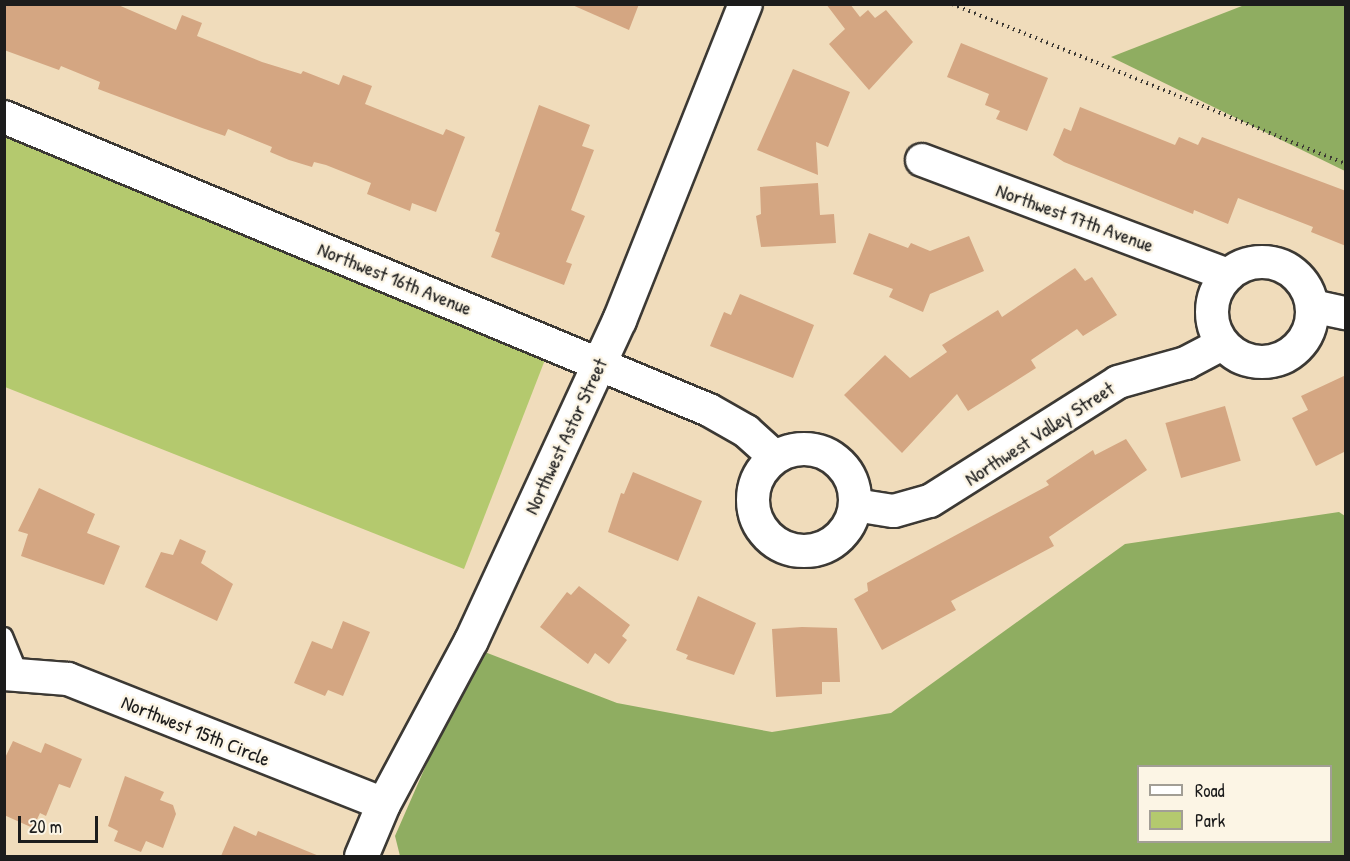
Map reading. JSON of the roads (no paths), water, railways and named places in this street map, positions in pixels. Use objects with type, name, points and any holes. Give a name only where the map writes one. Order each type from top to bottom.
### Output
[{"type":"street","name":"Northwest Astor Street","points":[[361,856],[382,804],[471,640],[599,362],[745,4]]},
{"type":"street","name":"Northwest 16th Avenue","points":[[4,117],[599,362],[709,410],[746,431],[775,457]]},
{"type":"street","name":"Northwest 17th Avenue","points":[[922,160],[1228,274]]},
{"type":"street","points":[[1252,263],[1279,265],[1301,281],[1312,306],[1308,333],[1297,348],[1282,359],[1263,363],[1245,360],[1222,344],[1213,327],[1211,308],[1217,289],[1228,274],[1252,263]]},
{"type":"street","points":[[1312,306],[1346,313]]},
{"type":"street","name":"Northwest Valley Street","points":[[855,506],[894,511],[930,501],[1118,382],[1186,363],[1222,344]]},
{"type":"street","points":[[802,449],[830,456],[850,477],[855,506],[846,530],[826,546],[801,552],[777,544],[759,526],[752,501],[758,476],[775,457],[802,449]]},
{"type":"street","name":"Northwest 15th Circle","points":[[12,674],[68,679],[382,804]]},
{"type":"lane","points":[[4,636],[12,674]]}]
